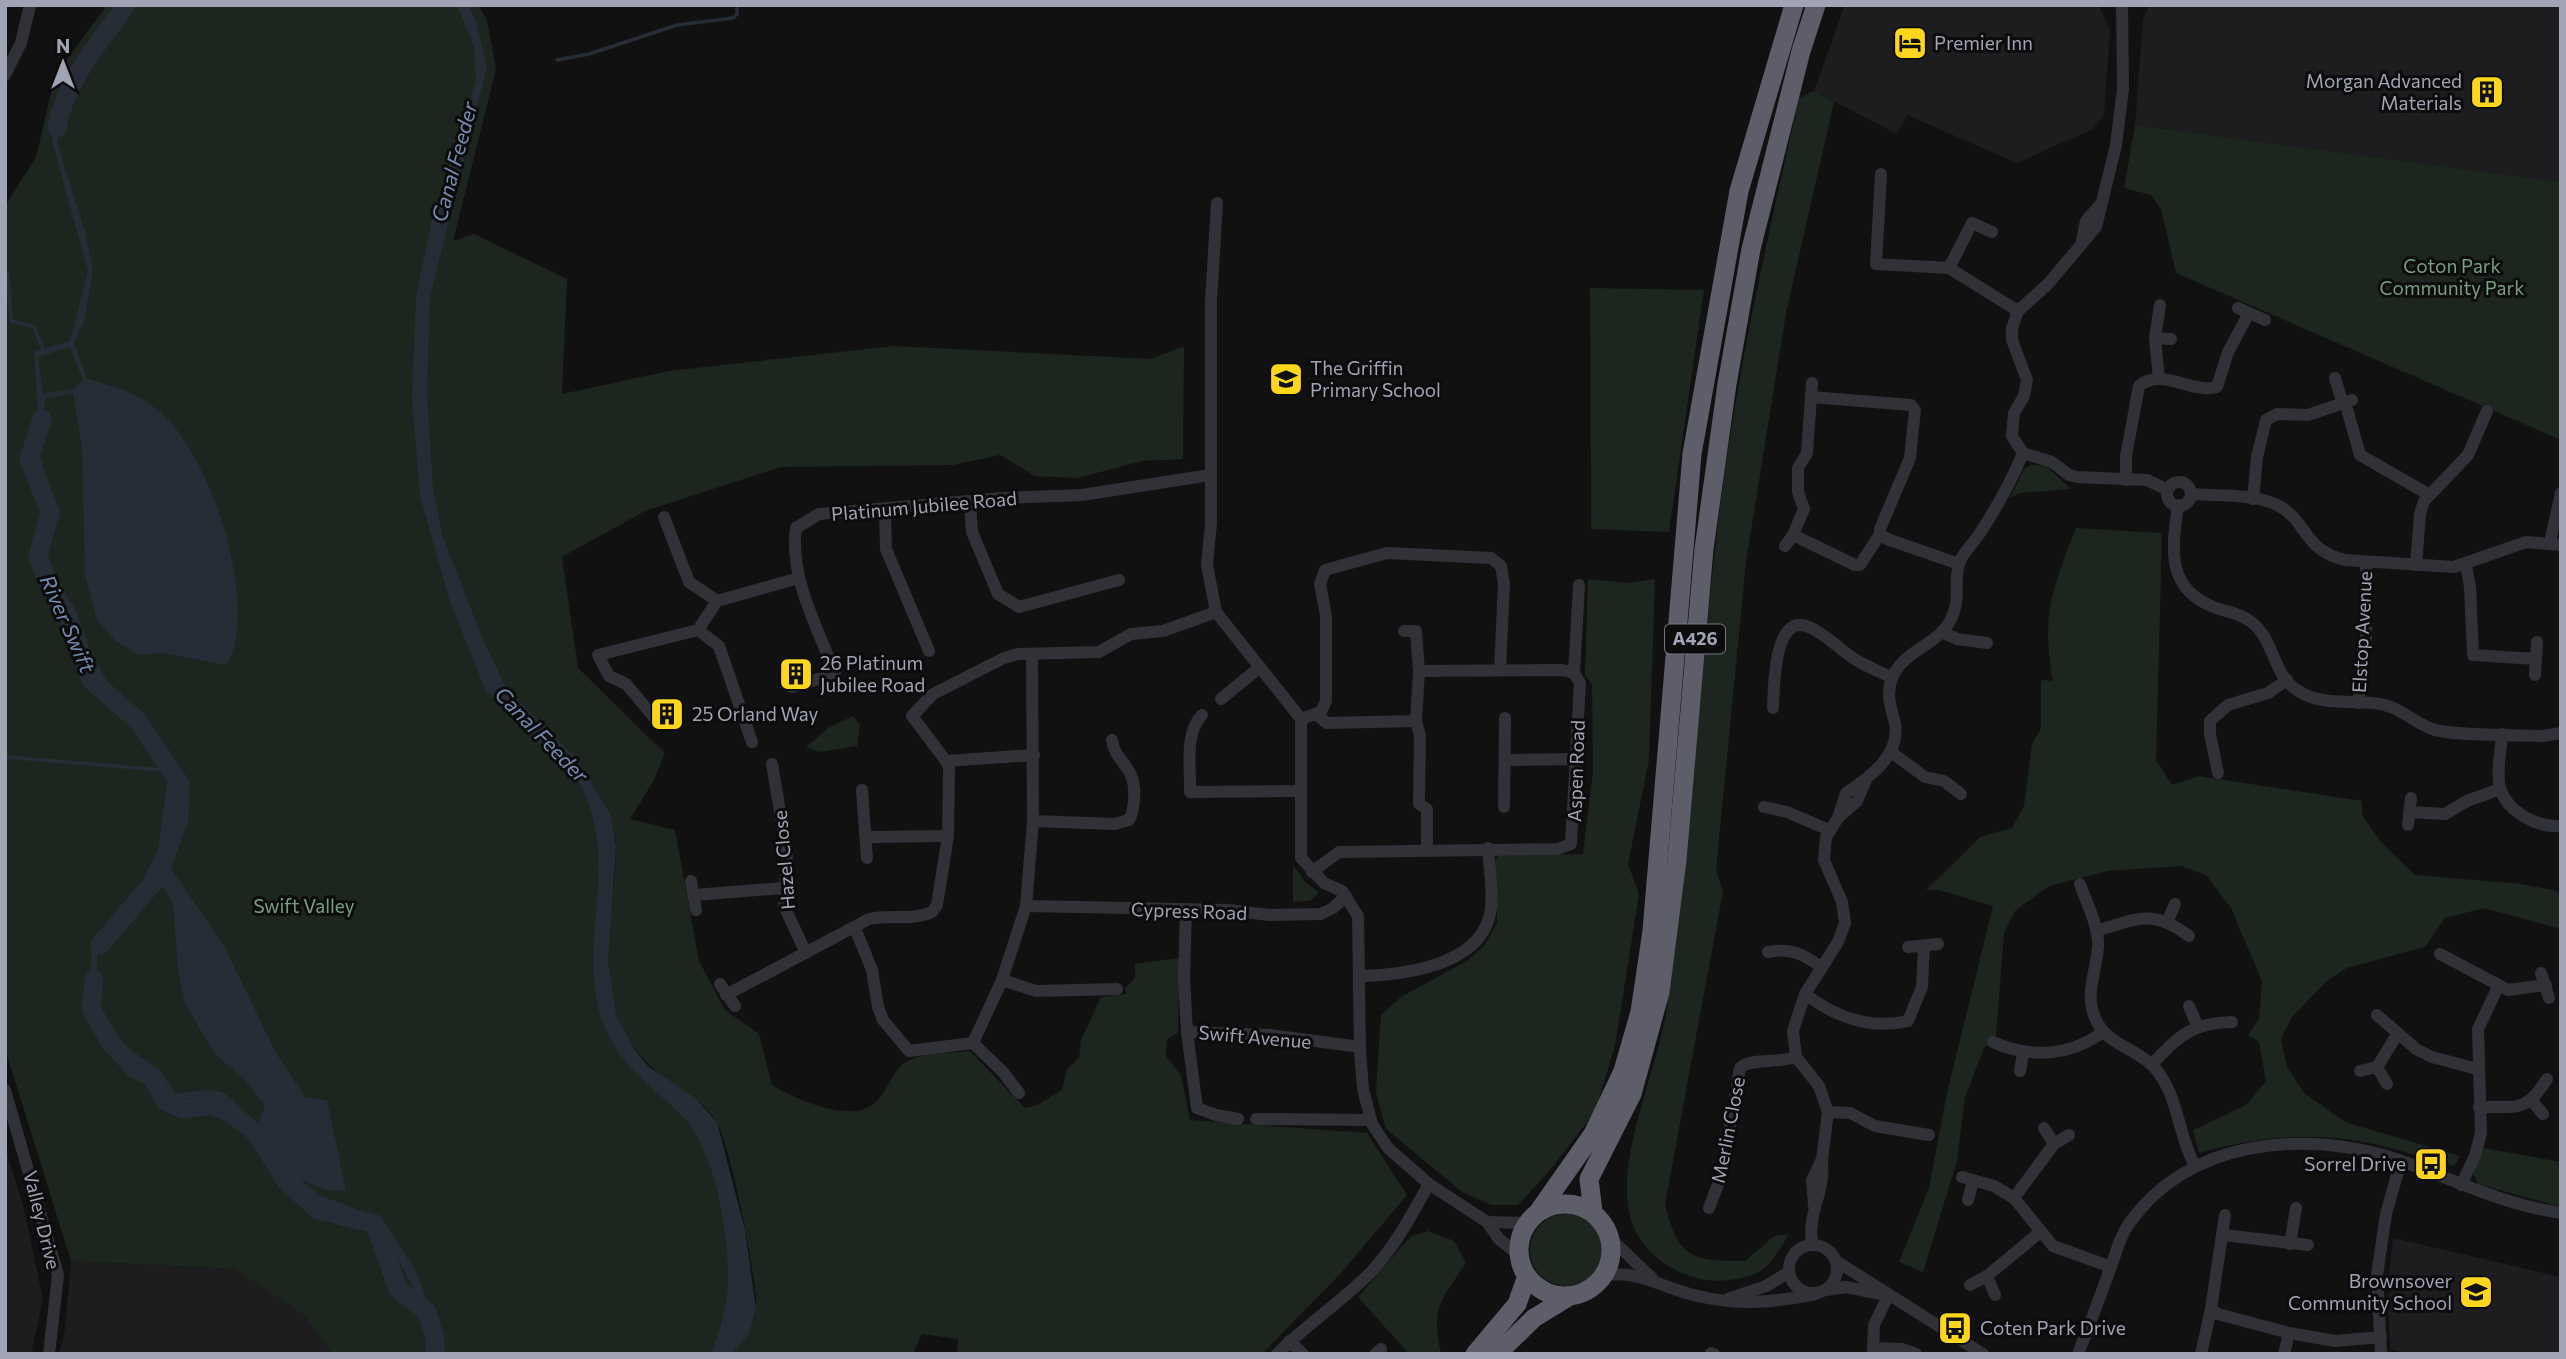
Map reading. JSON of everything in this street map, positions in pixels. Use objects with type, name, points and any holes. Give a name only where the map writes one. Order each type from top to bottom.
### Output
[{"type":"highway","name":"A426","points":[[1533,1217],[1593,1134],[1623,1071],[1640,1012],[1652,931],[1692,454],[1739,191],[1794,5]]},
{"type":"highway","name":"A426","points":[[1592,1212],[1589,1180],[1632,1094],[1660,992],[1677,860],[1704,549],[1727,384],[1751,249],[1801,53],[1816,5]]},
{"type":"highway","points":[[1497,1354],[1534,1318],[1570,1296],[1595,1285],[1610,1264],[1611,1238],[1601,1219],[1592,1212],[1566,1203],[1533,1217],[1519,1244],[1519,1255],[1527,1276],[1546,1292],[1570,1296]]},
{"type":"highway","points":[[1475,1354],[1517,1304],[1527,1276]]},
{"type":"street","points":[[5,75],[21,43],[30,5]]},
{"type":"street","points":[[2122,5],[2123,89],[2116,145],[2100,205],[2086,221],[2082,242],[2055,277],[2018,311],[2012,340],[2026,380],[2024,396],[2014,413],[2012,436],[2023,453],[2039,457],[2077,477],[2147,480],[2168,490]]},
{"type":"street","points":[[1881,174],[1876,264],[1949,268],[2018,311]]},
{"type":"street","points":[[1217,204],[1210,335],[1211,523],[1207,565],[1216,612],[1301,719],[1301,858],[1312,872],[1346,895],[1358,916],[1360,1047],[1363,1088],[1371,1120],[1388,1148],[1429,1184],[1487,1222],[1499,1238],[1519,1255]]},
{"type":"street","points":[[1949,268],[1972,223],[1992,232]]},
{"type":"street","points":[[2159,379],[2155,338],[2160,305]]},
{"type":"street","points":[[2126,480],[2126,456],[2137,389],[2143,383],[2159,379],[2208,390],[2217,387],[2244,310],[2265,320]]},
{"type":"street","points":[[2155,338],[2171,339]]},
{"type":"street","points":[[2335,378],[2347,403],[2360,455],[2428,495]]},
{"type":"street","points":[[1785,547],[1804,509],[1798,492],[1798,468],[1807,453],[1812,383]]},
{"type":"street","points":[[1793,535],[1854,565],[1864,562],[1880,534],[1910,458],[1915,410],[1911,405],[1811,397]]},
{"type":"street","points":[[2253,499],[2257,457],[2266,420],[2277,414],[2308,415],[2347,403]]},
{"type":"street","points":[[2416,565],[2420,514],[2428,495],[2468,455],[2487,411]]},
{"type":"street","points":[[1812,1245],[1810,1221],[1825,1181],[1822,1159],[1828,1112],[1819,1086],[1796,1056],[1793,1031],[1805,994],[1820,966],[1838,942],[1845,923],[1842,902],[1830,880],[1824,860],[1829,830],[1838,818],[1846,793],[1866,780],[1891,752],[1895,728],[1889,700],[1892,678],[1903,662],[1942,632],[1958,602],[1959,564],[2009,488],[2023,453]]},
{"type":"street","name":"Platinum Jubilee Road","points":[[792,687],[835,674],[799,578],[793,546],[796,527],[819,514],[1082,495],[1210,475]]},
{"type":"street","points":[[2179,482],[2189,487],[2191,494],[2185,504],[2178,505],[2169,500],[2168,490],[2179,482]]},
{"type":"street","points":[[2191,494],[2253,499],[2278,505],[2290,514],[2309,541],[2330,556],[2366,562],[2466,565],[2513,545],[2556,543],[2561,493]]},
{"type":"street","points":[[970,501],[972,532],[998,594],[1019,607],[1119,580]]},
{"type":"street","points":[[2178,505],[2172,542],[2175,567],[2185,587],[2197,599],[2237,614],[2265,634],[2287,680],[2308,696],[2396,708],[2434,730],[2543,736],[2561,733]]},
{"type":"street","points":[[885,509],[886,549],[929,651]]},
{"type":"street","points":[[664,517],[690,582],[717,601]]},
{"type":"street","points":[[1880,534],[1886,540],[1959,564]]},
{"type":"street","points":[[1301,719],[1321,712],[1326,701],[1327,627],[1321,576],[1325,570],[1387,553],[1491,558],[1502,566],[1504,584],[1500,670]]},
{"type":"street","name":"Elstop Avenue","points":[[2359,703],[2361,662],[2366,638],[2366,562]]},
{"type":"street","points":[[2466,565],[2470,587],[2473,655],[2536,659]]},
{"type":"street","points":[[658,722],[626,684],[609,677],[598,655],[698,630],[717,601],[799,578]]},
{"type":"street","name":"Aspen Road","points":[[1312,872],[1339,852],[1558,849],[1571,844],[1580,683],[1574,673],[1579,584]]},
{"type":"street","points":[[727,995],[869,919],[885,915],[913,917],[932,912],[937,905],[948,836],[949,768],[912,716],[933,694],[1004,658],[1032,654],[1099,652],[1131,634],[1163,631],[1216,612]]},
{"type":"street","points":[[1773,708],[1775,661],[1790,629],[1797,625],[1808,627],[1841,646],[1851,657],[1892,678]]},
{"type":"street","points":[[698,630],[719,646],[752,742]]},
{"type":"street","points":[[1404,631],[1416,631],[1419,671],[1416,721],[1420,736],[1419,804],[1427,809],[1427,851]]},
{"type":"street","points":[[1942,632],[1956,639],[1987,643]]},
{"type":"street","points":[[2535,675],[2538,642]]},
{"type":"street","points":[[973,1043],[1002,980],[1026,906],[1033,821],[1032,654]]},
{"type":"street","points":[[1221,699],[1260,667]]},
{"type":"street","points":[[1419,671],[1574,673]]},
{"type":"street","points":[[2218,773],[2210,721],[2228,705],[2268,693],[2287,680]]},
{"type":"street","points":[[1316,714],[1327,723],[1416,721]]},
{"type":"street","points":[[1202,715],[1194,723],[1191,738],[1190,792],[1300,791]]},
{"type":"street","points":[[1504,807],[1505,718]]},
{"type":"street","points":[[2502,734],[2500,789],[2514,810],[2555,826]]},
{"type":"street","points":[[1033,821],[1115,824],[1129,820],[1133,811],[1132,778],[1116,756],[1112,740]]},
{"type":"street","points":[[1891,752],[1909,763],[1924,777],[1944,782],[1961,794]]},
{"type":"street","points":[[946,761],[1034,755]]},
{"type":"street","points":[[1505,760],[1576,760]]},
{"type":"street","name":"Hazel Close","points":[[772,764],[787,853],[784,906],[806,953]]},
{"type":"street","points":[[2412,798],[2409,819],[2445,814],[2467,801],[2500,789]]},
{"type":"street","points":[[862,790],[867,858]]},
{"type":"street","points":[[1764,807],[1787,812],[1829,830]]},
{"type":"street","points":[[867,837],[948,836]]},
{"type":"street","points":[[1359,975],[1383,975],[1451,959],[1472,944],[1482,934],[1490,917],[1488,848]]},
{"type":"street","points":[[691,881],[696,910]]},
{"type":"street","points":[[2080,884],[2096,931],[2098,947],[2090,999],[2094,1016],[2103,1032],[2151,1065],[2173,1099],[2180,1133],[2195,1166]]},
{"type":"street","points":[[694,895],[783,888]]},
{"type":"street","name":"Cypress Road","points":[[1026,906],[1186,909],[1269,915],[1321,914],[1333,908],[1346,895]]},
{"type":"street","points":[[2168,920],[2175,904]]},
{"type":"street","name":"Swift Avenue","points":[[1186,909],[1184,978],[1187,1032],[1270,1035],[1360,1047]]},
{"type":"street","points":[[2096,931],[2143,918],[2168,920],[2189,936]]},
{"type":"street","points":[[855,928],[872,971],[883,1020],[909,1051],[973,1043]]},
{"type":"street","points":[[1908,947],[1938,944]]},
{"type":"street","points":[[1805,994],[1827,1010],[1851,1020],[1882,1023],[1908,1021],[1922,987],[1924,946]]},
{"type":"street","points":[[1768,951],[1787,948],[1802,953],[1820,966]]},
{"type":"street","points":[[2440,954],[2498,987],[2516,992],[2543,979],[2549,998]]},
{"type":"street","points":[[2469,972],[2476,960]]},
{"type":"street","points":[[1002,980],[1036,991],[1117,989]]},
{"type":"street","points":[[2461,1185],[2481,1133],[2477,1029],[2498,987]]},
{"type":"street","points":[[2189,1006],[2197,1025]]},
{"type":"street","points":[[2377,1015],[2432,1057],[2477,1069]]},
{"type":"street","points":[[2151,1065],[2170,1045],[2197,1025],[2232,1022]]},
{"type":"street","points":[[1187,1032],[1198,1108],[1238,1119]]},
{"type":"street","points":[[1993,1042],[2023,1054],[2078,1048],[2103,1032]]},
{"type":"street","points":[[2360,1071],[2377,1068],[2398,1033]]},
{"type":"street","points":[[973,1043],[1003,1072],[1018,1093]]},
{"type":"street","points":[[2020,1071],[2023,1054]]},
{"type":"street","name":"Merlin Close","points":[[1709,1208],[1722,1174],[1740,1068],[1751,1062],[1785,1061],[1796,1056]]},
{"type":"street","points":[[2377,1068],[2387,1084]]},
{"type":"street","points":[[2479,1107],[2525,1105],[2532,1101],[2547,1079]]},
{"type":"street","name":"Valley Drive","points":[[5,1090],[58,1275],[49,1354]]},
{"type":"street","points":[[2532,1101],[2543,1114]]},
{"type":"street","points":[[1828,1112],[1850,1113],[1875,1126],[1929,1135]]},
{"type":"street","points":[[1256,1119],[1371,1120]]},
{"type":"street","points":[[2044,1128],[2054,1144]]},
{"type":"street","points":[[2014,1198],[2054,1144],[2070,1135]]},
{"type":"street","points":[[2078,1354],[2127,1226],[2161,1187],[2195,1166],[2220,1156],[2287,1143],[2338,1146],[2401,1161],[2461,1185],[2561,1213]]},
{"type":"street","points":[[2381,1354],[2377,1275],[2386,1213],[2401,1161]]},
{"type":"street","points":[[1968,1200],[1968,1179],[1994,1185],[2014,1198],[2039,1233],[2065,1252],[2111,1267]]},
{"type":"street","points":[[1277,1354],[1370,1273],[1401,1234],[1429,1184]]},
{"type":"street","points":[[2290,1244],[2296,1209]]},
{"type":"street","points":[[2201,1354],[2224,1235],[2225,1215]]},
{"type":"street","points":[[1487,1222],[1533,1217]]},
{"type":"street","points":[[1970,1285],[1987,1276],[2039,1233]]},
{"type":"street","points":[[2224,1235],[2308,1245]]},
{"type":"street","points":[[1611,1238],[1652,1279]]},
{"type":"street","points":[[1726,1300],[1766,1286],[1788,1272],[1794,1253],[1812,1245],[1824,1247],[1836,1261],[1888,1296],[1983,1354]]},
{"type":"street","points":[[1788,1272],[1798,1289],[1821,1292],[1834,1283],[1838,1272],[1836,1261]]},
{"type":"street","points":[[1604,1275],[1626,1273],[1652,1279],[1676,1290],[1726,1300],[1773,1302],[1846,1287],[1888,1296]]},
{"type":"street","points":[[1987,1276],[1995,1295]]},
{"type":"street","points":[[1888,1296],[1874,1325],[1873,1351],[1902,1349],[1916,1354]]},
{"type":"street","points":[[2211,1309],[2217,1314],[2289,1334],[2335,1341],[2382,1337]]},
{"type":"street","points":[[2284,1354],[2289,1334]]},
{"type":"street","points":[[1289,1341],[1303,1354]]},
{"type":"shaded area","points":[[1845,5],[2098,5],[2110,29],[2104,115],[2093,129],[2017,163],[1907,115],[1897,134],[1814,91]]},
{"type":"shaded area","points":[[2150,5],[2561,5],[2561,182],[2135,125],[2143,19]]},
{"type":"shaded area","points":[[5,1147],[23,1205],[43,1299],[31,1354],[5,1354]]},
{"type":"shaded area","name":"Brownsover Community School","points":[[2393,1238],[2561,1277],[2561,1354],[2409,1354],[2390,1349],[2388,1296],[2394,1288],[2389,1274]]},
{"type":"shaded area","points":[[71,1261],[234,1269],[304,1315],[332,1354],[59,1354],[65,1330]]},
{"type":"green space","name":"Swift Valley","points":[[107,5],[478,5],[487,20],[496,69],[453,241],[474,234],[567,279],[562,394],[669,371],[893,346],[1151,359],[1184,346],[1183,459],[1143,461],[1077,478],[1035,476],[1000,455],[953,465],[781,467],[645,511],[562,557],[578,668],[665,753],[654,780],[630,819],[675,830],[699,961],[725,1010],[759,1034],[772,1085],[824,1108],[854,1111],[867,1108],[877,1101],[906,1062],[929,1055],[970,1051],[1025,1108],[1037,1105],[1062,1090],[1067,1069],[1079,1058],[1081,1040],[1101,997],[1126,994],[1125,988],[1135,978],[1135,964],[1180,958],[1178,1033],[1167,1039],[1166,1056],[1181,1075],[1190,1120],[1367,1133],[1407,1195],[1341,1273],[1262,1354],[957,1354],[958,1339],[922,1334],[913,1354],[731,1354],[750,1328],[756,1308],[753,1270],[742,1213],[722,1134],[716,1121],[693,1097],[656,1071],[638,1053],[618,1021],[609,987],[607,966],[616,856],[615,834],[604,987],[621,1044],[695,1114],[738,1246],[722,1354],[332,1354],[304,1315],[234,1269],[71,1261],[5,1049],[5,206],[36,157],[55,76]]},
{"type":"green space","points":[[1814,91],[1834,102],[1786,313],[1746,562],[1716,870],[1723,891],[1665,1204],[1670,1222],[1682,1246],[1690,1253],[1712,1260],[1745,1261],[1774,1236],[1789,1234],[1772,1261],[1759,1272],[1741,1278],[1714,1281],[1698,1278],[1668,1266],[1644,1244],[1635,1231],[1630,1216],[1628,1167],[1667,1006],[1682,884],[1712,577],[1734,410],[1799,98]]},
{"type":"green space","name":"Coton Park Community Park","points":[[2135,125],[2561,182],[2561,440],[2176,273],[2161,209],[2151,195],[2124,188]]},
{"type":"green space","points":[[1590,288],[1704,290],[1669,532],[1591,529]]},
{"type":"green space","points":[[2031,465],[2046,466],[2071,489],[2019,493],[2010,498],[2024,469]]},
{"type":"green space","points":[[2076,528],[2162,533],[2156,760],[2172,785],[2199,776],[2362,801],[2362,815],[2381,842],[2415,875],[2521,884],[2557,891],[2561,895],[2561,929],[2484,908],[2445,918],[2425,947],[2347,968],[2328,980],[2291,1018],[2281,1039],[2287,1067],[2304,1093],[2345,1122],[2460,1156],[2454,1166],[2381,1145],[2327,1137],[2263,1140],[2199,1153],[2193,1130],[2246,1105],[2266,1081],[2259,1042],[2248,1035],[2259,1019],[2262,981],[2231,908],[2206,875],[2181,866],[2108,871],[2049,886],[2015,911],[2004,933],[1996,1035],[1984,1048],[1965,1097],[1957,1161],[1923,1272],[1899,1262],[1929,1188],[1947,1093],[1993,906],[1939,890],[1926,890],[1980,837],[2012,828],[2024,806],[2032,744],[2041,728],[2041,680],[2053,681],[2048,638],[2051,603]]},
{"type":"green space","points":[[1588,579],[1628,583],[1655,579],[1649,760],[1628,864],[1639,894],[1615,1046],[1595,1112],[1551,1169],[1518,1205],[1491,1205],[1462,1192],[1386,1129],[1376,1093],[1381,1015],[1401,997],[1467,961],[1484,946],[1497,923],[1495,861],[1498,856],[1583,854],[1593,771],[1592,685],[1585,675]]},
{"type":"green space","points":[[853,716],[860,725],[857,746],[820,752],[806,747],[828,728]]},
{"type":"green space","points":[[1293,865],[1306,883],[1319,892],[1310,901],[1293,902]]},
{"type":"green space","points":[[2483,1148],[2561,1162],[2561,1207],[2478,1184],[2473,1173]]},
{"type":"green space","points":[[1559,1214],[1573,1214],[1592,1224],[1602,1243],[1602,1257],[1592,1276],[1573,1286],[1559,1286],[1540,1276],[1530,1257],[1530,1243],[1540,1224]]},
{"type":"green space","points":[[1428,1231],[1454,1241],[1466,1263],[1440,1305],[1437,1325],[1441,1354],[1409,1354],[1358,1297],[1411,1236]]},
{"type":"water","points":[[125,5],[130,5],[95,56],[73,75],[63,92],[57,142],[85,232],[93,271],[84,321],[74,343],[87,379],[122,389],[142,399],[171,423],[187,445],[216,505],[227,540],[235,575],[238,609],[236,640],[227,665],[162,653],[138,655],[116,641],[97,620],[85,575],[82,447],[73,393],[45,399],[39,454],[56,507],[44,545],[46,563],[86,645],[106,679],[164,751],[174,781],[164,851],[142,893],[98,948],[95,999],[103,1022],[115,1031],[122,1044],[160,1070],[175,1094],[207,1090],[223,1093],[258,1124],[265,1105],[244,1079],[215,1054],[185,1004],[178,971],[173,903],[157,878],[165,860],[224,946],[276,1053],[305,1097],[327,1100],[346,1191],[326,1190],[299,1179],[321,1196],[382,1218],[418,1275],[436,1328],[438,1354],[432,1354],[423,1305],[380,1227],[317,1203],[292,1184],[265,1142],[261,1143],[256,1128],[231,1104],[211,1097],[171,1099],[155,1076],[139,1068],[99,1026],[89,1000],[92,947],[138,890],[158,850],[167,784],[161,762],[101,682],[79,644],[37,550],[51,506],[31,460],[39,425],[34,352],[70,341],[88,271],[52,141],[60,90],[69,75],[93,54]],"holes":[[[70,347],[83,380],[74,389],[43,393],[38,357]]]},
{"type":"water","name":"Canal Feeder","points":[[457,5],[468,5],[475,18],[487,66],[430,297],[427,394],[433,488],[443,537],[483,640],[507,689],[577,759],[610,814],[616,846],[608,961],[616,1015],[634,1049],[648,1066],[695,1098],[717,1122],[745,1230],[756,1309],[749,1334],[731,1354],[711,1354],[726,1303],[728,1260],[721,1208],[707,1157],[686,1120],[624,1059],[614,1045],[599,1010],[593,952],[599,868],[591,810],[578,781],[485,689],[450,602],[420,496],[412,398],[416,296],[432,220],[476,81],[474,47]]},
{"type":"waterway","name":"River Swift","points":[[57,128],[67,94],[75,78],[126,5]]},
{"type":"waterway","points":[[557,60],[589,54],[677,25],[733,18],[737,14],[737,5]]},
{"type":"waterway","points":[[5,273],[8,274],[11,321],[34,327],[44,352]]},
{"type":"waterway","name":"River Swift","points":[[42,419],[29,459],[50,512],[38,557],[50,587],[67,614],[91,680],[138,721],[180,784],[179,819],[157,878],[100,945]]},
{"type":"waterway","points":[[5,757],[173,771]]},
{"type":"waterway","name":"River Swift","points":[[94,980],[91,1009],[111,1043],[135,1069],[151,1076],[166,1102],[183,1109],[210,1105],[232,1114],[255,1132],[287,1182],[318,1210],[375,1224],[398,1289],[427,1312],[435,1338],[435,1354]]},
{"type":"place","name":"Premier Inn","points":[[1910,43]]},
{"type":"place","name":"Morgan Advanced Materials","points":[[2487,92]]},
{"type":"place","name":"The Griffin Primary School","points":[[1286,379]]},
{"type":"place","name":"26 Platinum Jubilee Road","points":[[796,674]]},
{"type":"place","name":"25 Orland Way","points":[[667,714]]},
{"type":"place","name":"Sorrel Drive","points":[[2431,1164]]},
{"type":"place","name":"Brownsover Community School","points":[[2476,1292]]},
{"type":"place","name":"Coten Park Drive","points":[[1955,1328]]}]
